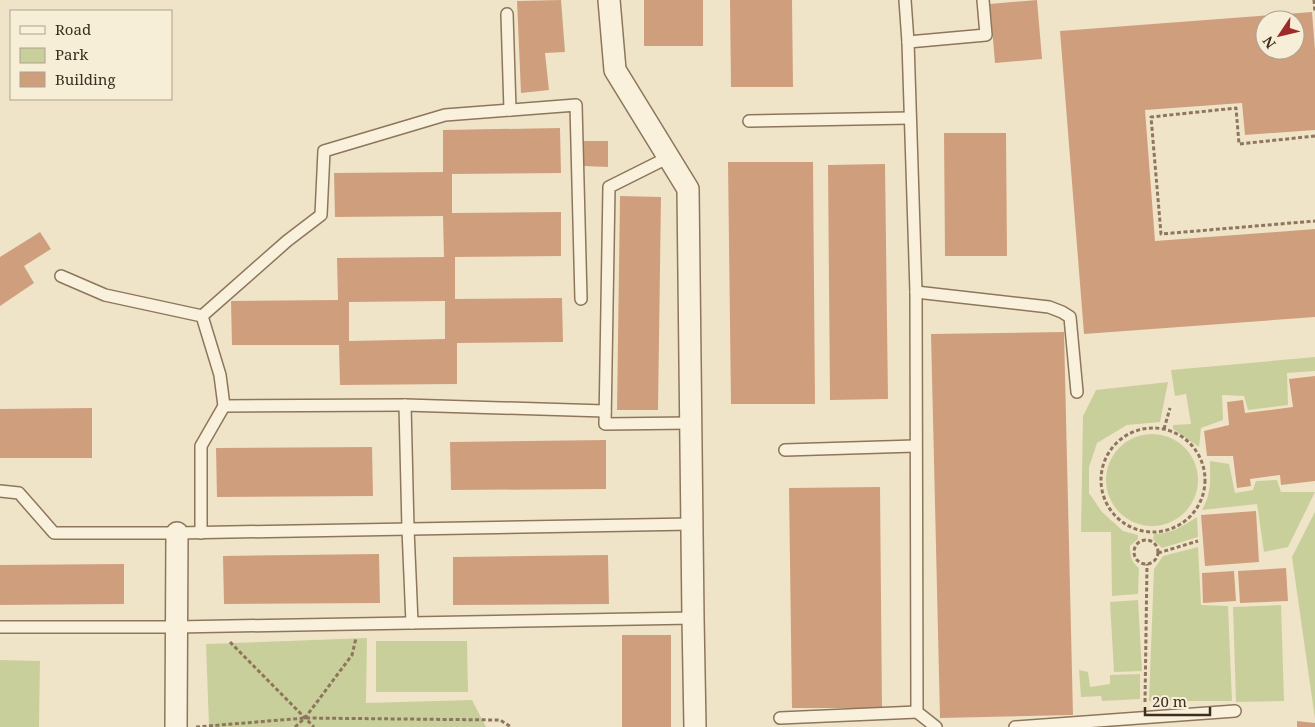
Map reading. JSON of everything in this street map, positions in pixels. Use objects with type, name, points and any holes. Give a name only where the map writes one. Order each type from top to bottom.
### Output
[{"type":"street","points":[[609,0],[615,70],[688,189],[695,727]]},
{"type":"street","points":[[176,727],[177,533]]},
{"type":"lane","points":[[905,0],[916,292],[917,712]]},
{"type":"lane","points":[[908,42],[986,35],[983,0]]},
{"type":"lane","points":[[507,14],[510,110]]},
{"type":"lane","points":[[202,316],[287,241],[321,215],[324,152],[445,115],[576,105],[581,299]]},
{"type":"lane","points":[[749,121],[910,118]]},
{"type":"lane","points":[[669,157],[609,187],[605,424],[691,423]]},
{"type":"lane","points":[[61,276],[106,295],[202,316]]},
{"type":"lane","points":[[916,292],[1049,307],[1062,312],[1070,317],[1077,392]]},
{"type":"lane","points":[[201,533],[201,446],[224,406],[220,375],[202,316]]},
{"type":"lane","points":[[224,406],[405,405],[605,411]]},
{"type":"lane","points":[[405,405],[412,623]]},
{"type":"lane","points":[[785,450],[915,446]]},
{"type":"lane","points":[[0,491],[19,493],[54,533],[201,533],[692,524]]},
{"type":"lane","points":[[0,627],[176,627],[693,618]]},
{"type":"lane","points":[[1015,727],[1235,711]]},
{"type":"lane","points":[[780,718],[917,712],[936,727]]},
{"type":"path","points":[[1314,0],[1315,13]]},
{"type":"path","points":[[1315,136],[1239,144],[1236,108],[1150,117],[1161,234],[1315,221]]},
{"type":"path","points":[[1164,429],[1170,408]]},
{"type":"path","points":[[1153,427],[1164,429],[1170,430],[1186,439],[1197,452],[1204,467],[1205,484],[1201,501],[1192,515],[1178,526],[1162,531],[1145,532],[1128,526],[1114,516],[1105,501],[1100,484],[1102,467],[1109,451],[1121,438],[1136,430],[1153,427]]},
{"type":"path","points":[[1145,532],[1145,540]]},
{"type":"path","points":[[1145,540],[1153,542],[1158,553],[1154,561],[1147,564],[1136,560],[1133,553],[1138,542],[1145,540]]},
{"type":"path","points":[[1158,553],[1198,541]]},
{"type":"path","points":[[1145,717],[1147,564]]},
{"type":"path","points":[[294,727],[305,718],[352,654],[360,624]]},
{"type":"path","points":[[212,626],[228,639],[314,727]]},
{"type":"path","points":[[191,727],[305,718],[500,720],[511,727]]},
{"type":"green space","points":[[1315,357],[1315,371],[1287,373],[1288,405],[1248,410],[1244,396],[1222,395],[1223,420],[1201,428],[1199,447],[1173,429],[1173,425],[1191,424],[1186,394],[1175,396],[1171,370]]},
{"type":"green space","points":[[1168,382],[1160,422],[1127,425],[1097,443],[1089,467],[1089,493],[1102,512],[1123,531],[1138,535],[1138,539],[1130,546],[1130,552],[1134,563],[1139,568],[1138,594],[1112,596],[1111,532],[1081,532],[1083,416],[1096,390]]},
{"type":"green space","points":[[1152,434],[1170,438],[1184,448],[1194,462],[1198,480],[1194,498],[1184,512],[1170,522],[1152,526],[1134,522],[1120,512],[1110,498],[1106,480],[1110,462],[1120,448],[1134,438]]},
{"type":"green space","points":[[1210,461],[1229,464],[1235,493],[1253,490],[1256,481],[1277,480],[1281,492],[1315,492],[1288,547],[1264,552],[1257,504],[1202,510],[1209,492]]},
{"type":"green space","points":[[1315,512],[1315,719],[1292,557]]},
{"type":"green space","points":[[1197,517],[1198,537],[1162,548],[1153,539],[1154,534],[1171,531]]},
{"type":"green space","points":[[1198,547],[1201,605],[1228,606],[1232,701],[1149,701],[1154,569],[1163,556]]},
{"type":"green space","points":[[1138,600],[1142,671],[1114,672],[1110,602]]},
{"type":"green space","points":[[1281,605],[1284,701],[1236,702],[1233,607]]},
{"type":"green space","points":[[367,638],[366,703],[472,700],[486,727],[209,727],[206,644]]},
{"type":"green space","points":[[376,641],[467,641],[468,692],[376,692]]},
{"type":"green space","points":[[0,660],[40,661],[39,727],[0,727]]},
{"type":"green space","points":[[1079,670],[1088,672],[1090,687],[1110,684],[1110,675],[1140,674],[1140,699],[1102,701],[1101,696],[1081,697]]},
{"type":"building","points":[[561,0],[565,52],[545,53],[549,90],[521,93],[517,1]]},
{"type":"building","points":[[644,0],[703,0],[703,46],[644,46]]},
{"type":"building","points":[[730,0],[792,0],[793,87],[731,87]]},
{"type":"building","points":[[1037,0],[1042,59],[995,63],[990,4]]},
{"type":"building","points":[[1312,12],[1315,50],[1315,130],[1245,135],[1242,103],[1145,110],[1155,241],[1315,229],[1315,317],[1084,334],[1060,31],[1255,16],[1255,60],[1305,60],[1305,13]]},
{"type":"building","points":[[560,128],[561,173],[452,174],[452,213],[561,212],[561,256],[455,257],[455,299],[562,298],[563,342],[457,343],[457,384],[340,385],[339,345],[232,345],[231,301],[338,300],[337,258],[444,257],[443,216],[335,217],[334,173],[443,172],[443,130]],"holes":[[[445,301],[445,339],[349,341],[349,302]]]},
{"type":"building","points":[[944,133],[1006,133],[1007,256],[945,256]]},
{"type":"building","points":[[583,141],[608,141],[608,167],[583,166]]},
{"type":"building","points":[[728,162],[813,162],[815,404],[731,404]]},
{"type":"building","points":[[885,164],[888,399],[830,400],[828,165]]},
{"type":"building","points":[[620,196],[661,197],[658,410],[617,410]]},
{"type":"building","points":[[40,232],[51,249],[24,266],[34,283],[0,306],[0,257]]},
{"type":"building","points":[[1064,332],[1073,715],[940,718],[931,334]]},
{"type":"building","points":[[1315,376],[1315,481],[1281,485],[1280,475],[1250,479],[1251,486],[1237,488],[1233,456],[1207,456],[1204,431],[1229,425],[1227,402],[1243,400],[1245,413],[1293,407],[1289,379]]},
{"type":"building","points":[[92,408],[92,458],[0,458],[0,409]]},
{"type":"building","points":[[606,440],[606,489],[451,490],[450,442]]},
{"type":"building","points":[[372,447],[373,496],[217,497],[216,448]]},
{"type":"building","points":[[880,487],[882,708],[792,708],[789,488]]},
{"type":"building","points":[[1256,511],[1259,562],[1205,566],[1201,515]]},
{"type":"building","points":[[379,554],[380,603],[224,604],[223,556]]},
{"type":"building","points":[[608,555],[609,604],[453,605],[453,557]]},
{"type":"building","points":[[124,564],[124,604],[0,605],[0,565]]},
{"type":"building","points":[[1286,568],[1288,601],[1240,603],[1238,571]]},
{"type":"building","points":[[1234,571],[1236,601],[1203,603],[1202,573]]},
{"type":"building","points":[[622,635],[671,635],[671,727],[622,727]]},
{"type":"building","points":[[1297,721],[1315,723],[1315,727],[1297,727]]}]
